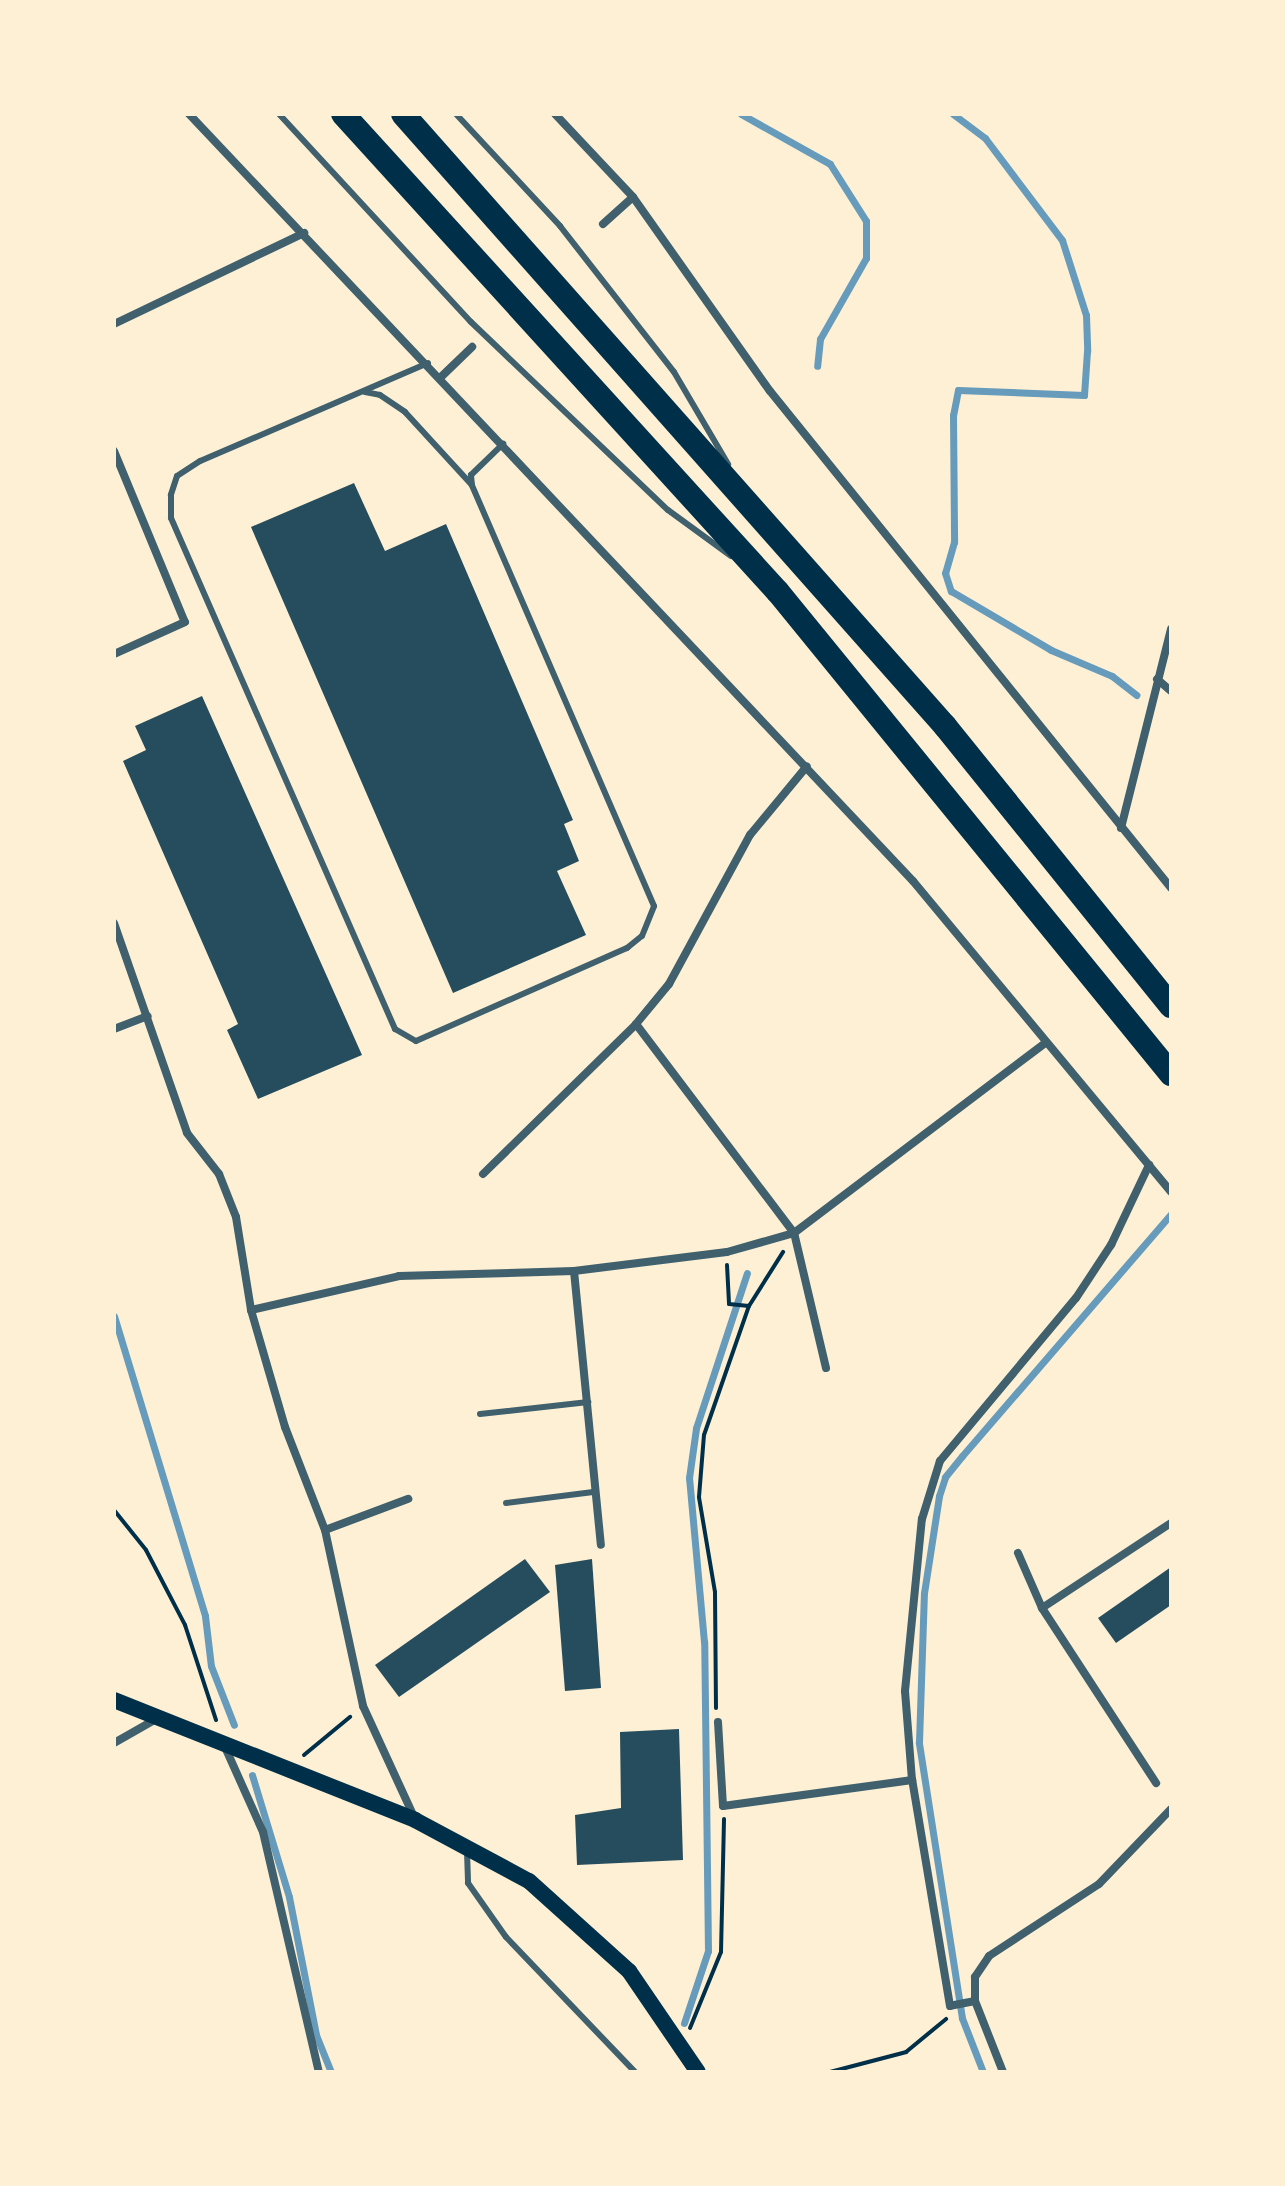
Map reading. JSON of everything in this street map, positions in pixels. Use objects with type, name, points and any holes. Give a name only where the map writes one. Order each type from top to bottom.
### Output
[{"type":"highway","points":[[343,114],[778,592],[1171,1074]]},
{"type":"highway","points":[[403,114],[748,498],[945,726],[1171,1006]]},
{"type":"main road","points":[[114,1700],[415,1820],[466,1844],[529,1881],[576,1919],[629,1971],[683,2045],[698,2072]]},
{"type":"street","points":[[189,114],[442,376],[913,881],[1171,1192]]},
{"type":"street","points":[[555,114],[633,197],[770,391],[1171,888]]},
{"type":"street","points":[[603,224],[633,197]]},
{"type":"street","points":[[114,324],[304,233]]},
{"type":"street","points":[[442,376],[472,347]]},
{"type":"street","points":[[114,451],[185,622],[114,654]]},
{"type":"street","points":[[1121,828],[1171,629]]},
{"type":"street","points":[[1157,679],[1171,691]]},
{"type":"street","points":[[483,1174],[636,1024],[693,948],[750,835],[807,766]]},
{"type":"street","points":[[114,923],[187,1133],[219,1174],[236,1217],[251,1310],[285,1427],[325,1530],[363,1706],[415,1820]]},
{"type":"street","points":[[114,1029],[148,1016]]},
{"type":"street","points":[[636,1024],[794,1233],[826,1368]]},
{"type":"street","points":[[251,1310],[424,1273],[574,1271],[727,1252],[794,1233],[1045,1043]]},
{"type":"street","points":[[972,2001],[951,2006],[912,1780],[905,1691],[907,1643],[931,1480],[940,1461],[1076,1298],[1111,1245],[1149,1165]]},
{"type":"street","points":[[574,1271],[589,1402],[593,1492],[601,1545]]},
{"type":"street","points":[[325,1530],[408,1499]]},
{"type":"street","points":[[1042,1608],[1171,1523]]},
{"type":"street","points":[[1018,1553],[1042,1608],[1156,1783]]},
{"type":"street","points":[[114,1743],[158,1718]]},
{"type":"street","points":[[718,1722],[723,1806],[912,1780]]},
{"type":"street","points":[[222,1741],[263,1832],[319,2072]]},
{"type":"street","points":[[1003,2072],[972,2001],[975,1977],[989,1956],[1099,1884],[1171,1809]]},
{"type":"lane","points":[[279,114],[471,322],[668,510],[778,592]]},
{"type":"lane","points":[[456,114],[560,226],[674,372],[748,498]]},
{"type":"lane","points":[[428,363],[200,461],[177,476],[171,518],[395,1029],[416,1041],[627,948],[642,936],[654,906],[472,485],[471,475],[504,443]]},
{"type":"lane","points":[[365,392],[380,395],[405,412],[472,485]]},
{"type":"lane","points":[[480,1414],[589,1402]]},
{"type":"lane","points":[[506,1503],[593,1492]]},
{"type":"lane","points":[[466,1844],[468,1883],[506,1937],[635,2072]]},
{"type":"path","points":[[718,1722],[715,1592],[699,1497],[704,1435],[747,1306],[794,1233]]},
{"type":"path","points":[[727,1252],[729,1304],[747,1306]]},
{"type":"path","points":[[114,1510],[146,1550],[185,1625],[222,1741]]},
{"type":"path","points":[[287,1769],[363,1706]]},
{"type":"path","points":[[683,2045],[721,1952],[723,1806]]},
{"type":"path","points":[[830,2072],[906,2052],[948,2017],[951,2006]]},
{"type":"building","points":[[354,483],[385,551],[446,524],[573,820],[564,824],[579,861],[557,871],[586,935],[453,993],[251,527]]},
{"type":"building","points":[[202,696],[362,1055],[258,1099],[227,1030],[238,1024],[123,761],[146,750],[135,726]]},
{"type":"building","points":[[525,1559],[550,1592],[399,1697],[375,1665]]},
{"type":"building","points":[[592,1559],[601,1688],[565,1691],[555,1565]]},
{"type":"building","points":[[1171,1567],[1171,1605],[1116,1643],[1098,1618]]},
{"type":"building","points":[[679,1729],[683,1860],[577,1865],[575,1815],[621,1808],[620,1732]]},
{"type":"waterway","points":[[741,114],[830,164],[866,221],[866,258],[820,339],[817,366]]},
{"type":"waterway","points":[[953,114],[985,138],[1062,240],[1086,315],[1087,351],[1084,395],[958,390],[953,415],[954,542],[945,573],[951,591],[1051,650],[1112,676],[1136,695]]},
{"type":"waterway","points":[[983,2072],[962,2018],[919,1742],[924,1593],[939,1496],[945,1477],[962,1456],[1171,1214]]},
{"type":"waterway","points":[[684,2023],[708,1951],[704,1642],[689,1478],[696,1428],[747,1273]]},
{"type":"waterway","points":[[114,1316],[205,1616],[211,1666],[234,1725]]},
{"type":"waterway","points":[[252,1775],[289,1897],[316,2035],[331,2072]]}]
